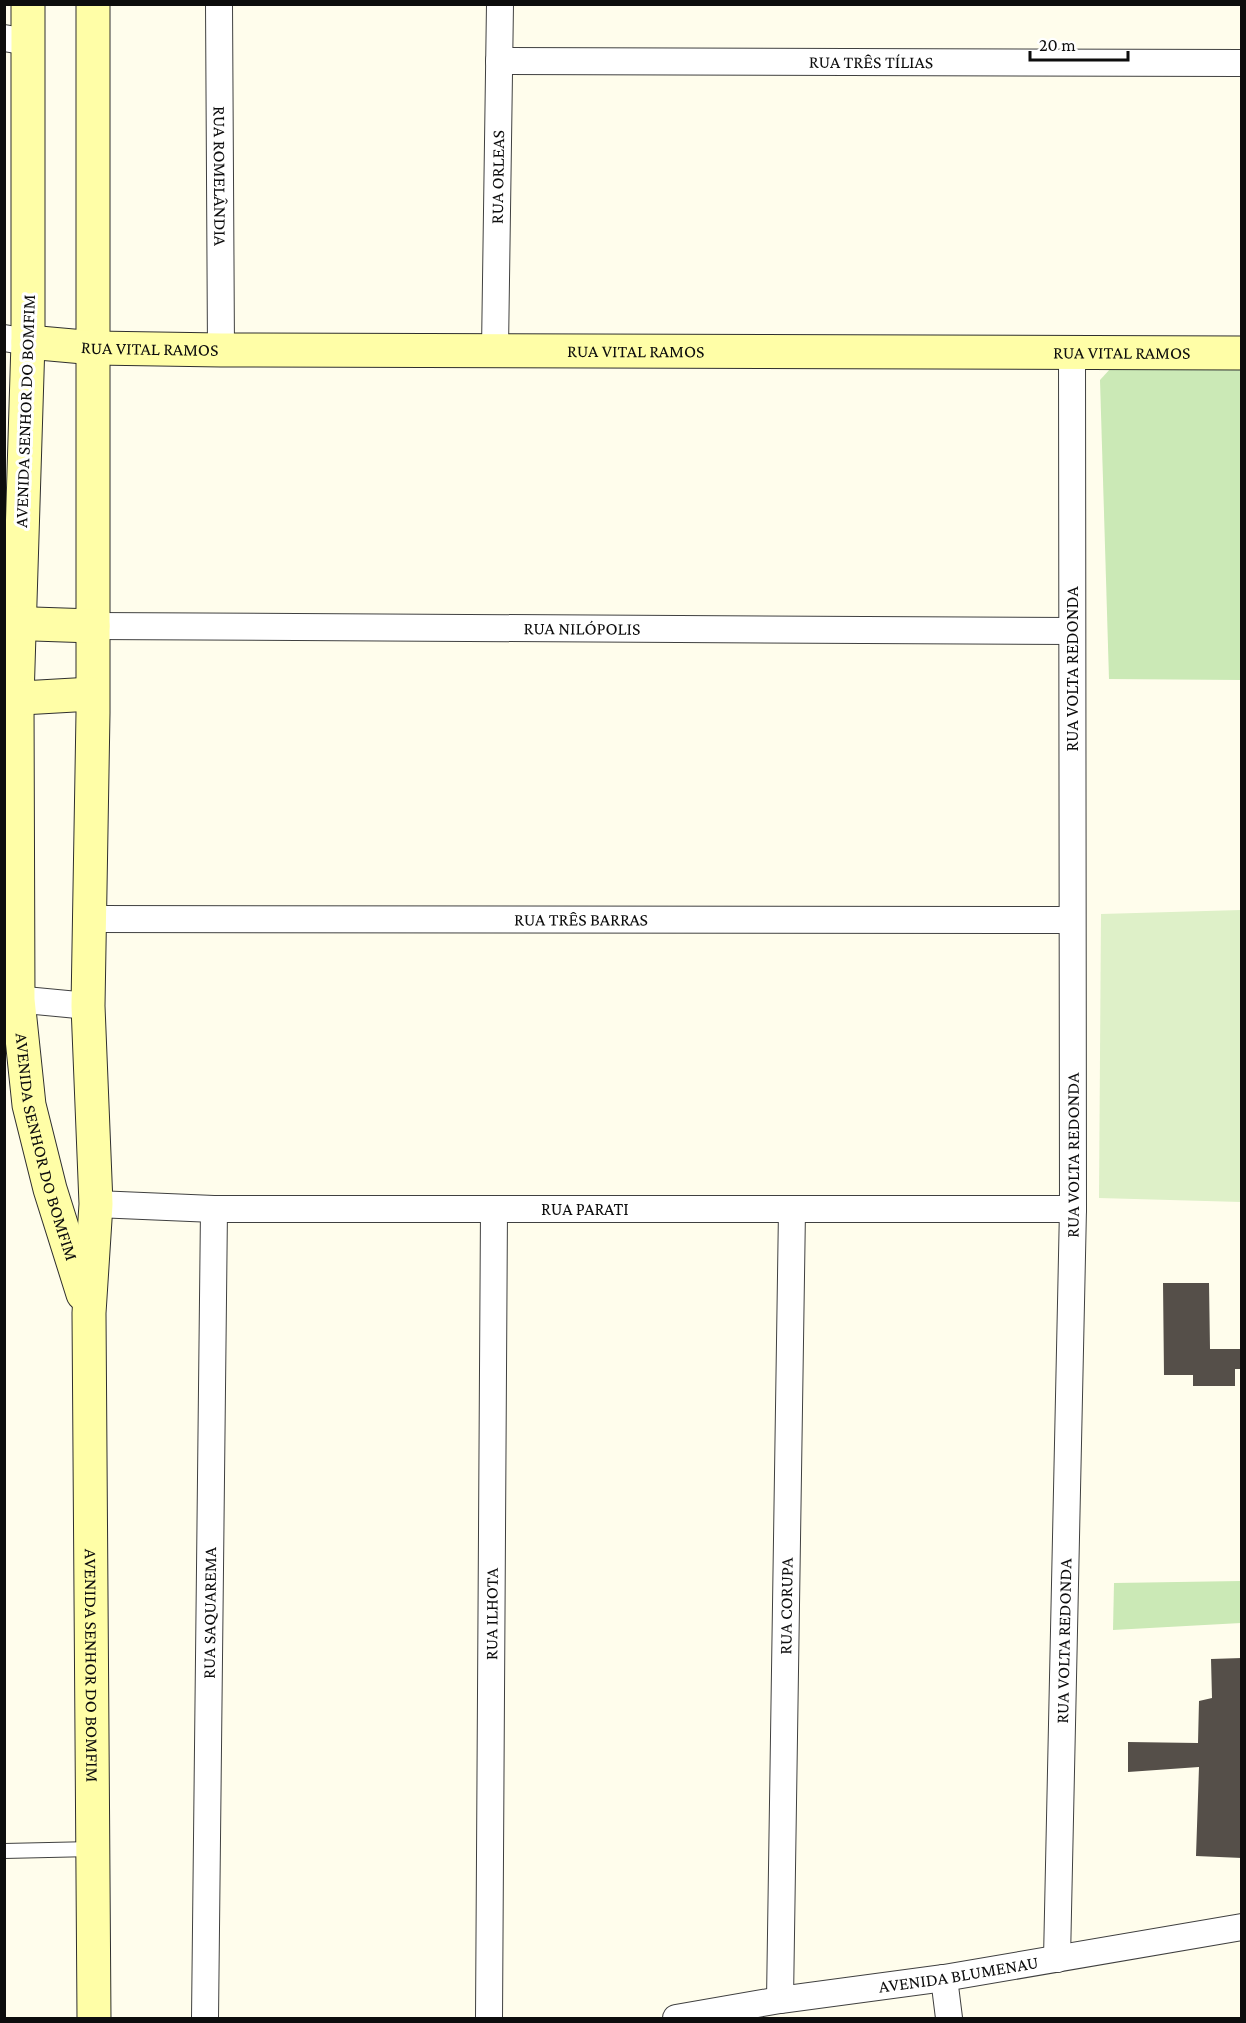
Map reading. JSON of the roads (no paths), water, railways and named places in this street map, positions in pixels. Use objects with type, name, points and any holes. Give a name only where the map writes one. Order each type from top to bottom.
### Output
[{"type":"main road","name":"AVENIDA SENHOR DO BOMFIM","points":[[28,4],[16,40],[16,340],[11,624],[11,999],[29,1105],[50,1189],[89,1313]]},
{"type":"main road","name":"AVENIDA SENHOR DO BOMFIM","points":[[93,4],[95,348],[91,919],[88,1006],[96,1204],[89,1313],[94,2019]]},
{"type":"main road","name":"RUA VITAL RAMOS","points":[[16,340],[95,348],[221,350],[495,349],[1242,353]]},
{"type":"main road","points":[[11,624],[93,626]]},
{"type":"main road","points":[[11,699],[92,694]]},
{"type":"street","name":"RUA ROMELÂNDIA","points":[[219,4],[221,350]]},
{"type":"street","name":"RUA ORLEAS","points":[[495,349],[500,4]]},
{"type":"street","name":"RUA TRÊS TÍLIAS","points":[[499,61],[1242,63]]},
{"type":"street","name":"RUA VOLTA REDONDA","points":[[1057,1959],[1073,1209],[1072,351]]},
{"type":"street","name":"RUA NILÓPOLIS","points":[[93,626],[1072,631]]},
{"type":"street","name":"RUA TRÊS BARRAS","points":[[91,919],[1072,920]]},
{"type":"street","points":[[11,999],[88,1006]]},
{"type":"street","name":"RUA PARATI","points":[[96,1204],[214,1209],[1073,1209]]},
{"type":"street","name":"RUA SAQUAREMA","points":[[205,2019],[214,1209]]},
{"type":"street","name":"RUA ILHOTA","points":[[489,2019],[494,1209]]},
{"type":"street","name":"RUA CORUPA","points":[[780,2000],[792,1210]]},
{"type":"street","name":"AVENIDA BLUMENAU","points":[[675,2019],[780,2000],[944,1978],[1242,1927]]},
{"type":"street","points":[[944,1978],[949,2019]]},
{"type":"lane","points":[[4,1851],[93,1849]]}]
